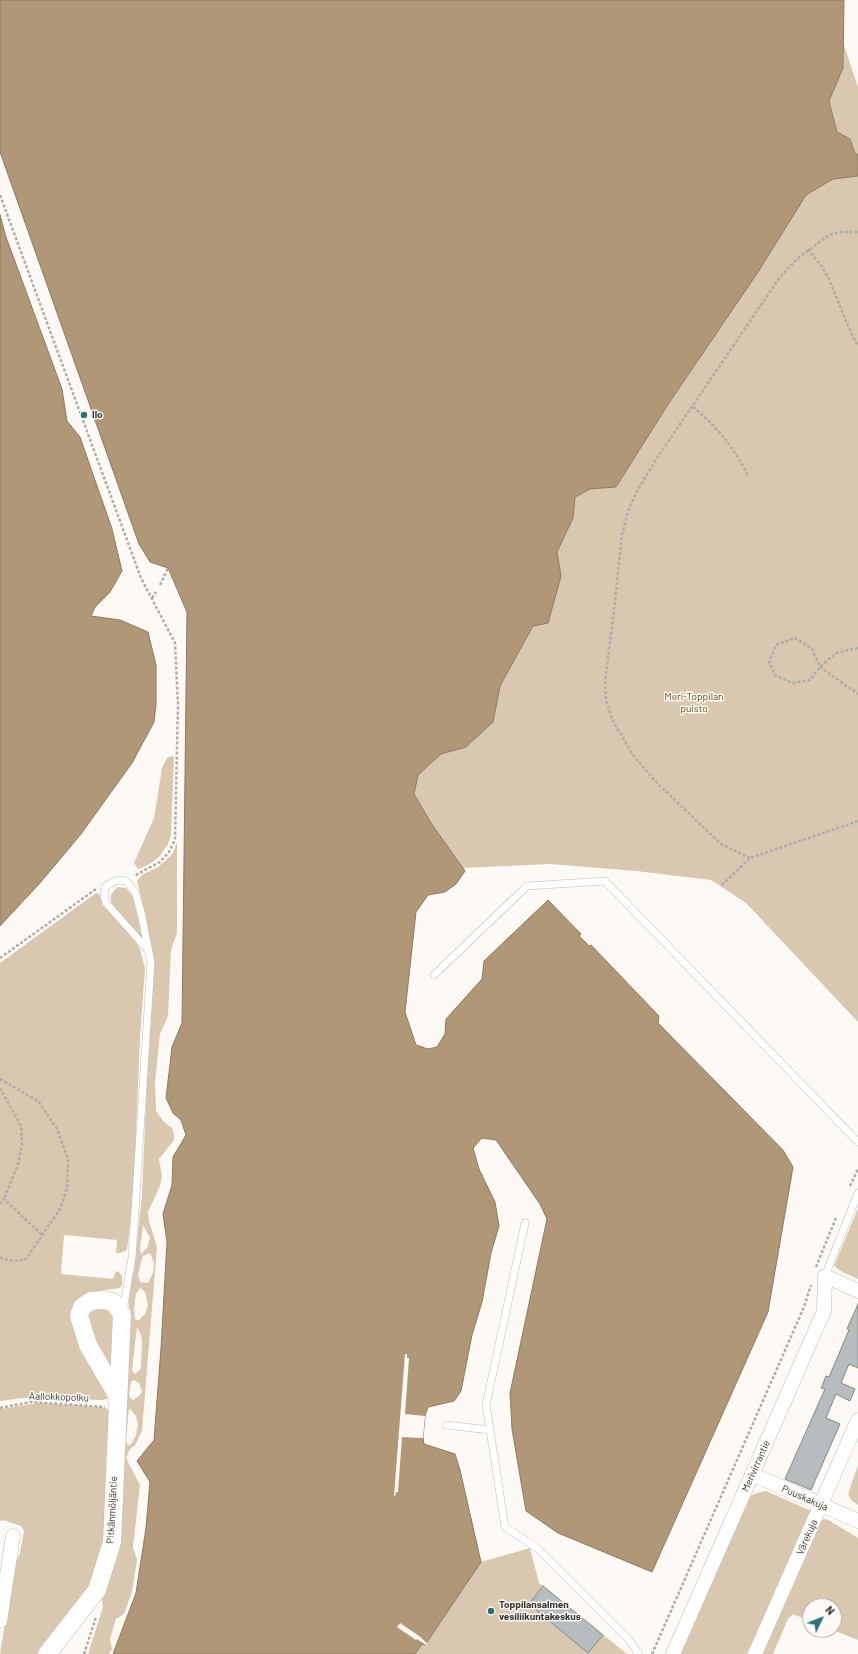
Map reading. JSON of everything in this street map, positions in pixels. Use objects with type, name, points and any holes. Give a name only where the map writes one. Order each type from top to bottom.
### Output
[{"type":"street","points":[[825,1276],[858,1290]]},
{"type":"street","name":"Merivirrantie","points":[[674,1654],[824,1312],[825,1276]]},
{"type":"street","points":[[117,1401],[88,1345],[79,1316],[82,1307],[91,1301],[102,1300],[113,1302],[122,1314]]},
{"type":"street","name":"Pitkänmöljäntie","points":[[47,1654],[97,1590],[112,1542],[122,1314]]},
{"type":"street","name":"Värekuja","points":[[755,1654],[858,1420]]},
{"type":"street","name":"Puuskakuja","points":[[752,1474],[858,1521]]},
{"type":"street","points":[[0,1621],[14,1536]]},
{"type":"lane","points":[[122,1314],[132,1257],[151,962],[142,912],[135,892],[126,880],[117,880],[106,886],[104,893],[106,903],[148,950]]},
{"type":"lane","points":[[434,975],[527,886],[605,881],[858,1142]]},
{"type":"lane","points":[[825,1276],[858,1193]]},
{"type":"lane","points":[[525,1223],[486,1405],[505,1527],[537,1548],[629,1640],[639,1654]]},
{"type":"lane","points":[[446,1425],[490,1430]]},
{"type":"path","points":[[0,195],[142,578],[175,643],[178,705],[175,839],[169,852],[160,862],[126,880]]},
{"type":"path","points":[[750,858],[721,844],[655,781],[633,755],[613,721],[606,700],[605,681],[622,536],[626,517],[637,491],[657,458],[780,278],[808,249],[830,235],[840,232],[858,232]]},
{"type":"path","points":[[808,249],[828,277],[851,334],[858,346]]},
{"type":"path","points":[[693,407],[709,421],[726,440],[749,477]]},
{"type":"path","points":[[160,585],[168,568]]},
{"type":"path","points":[[152,598],[156,592]]},
{"type":"path","points":[[858,648],[836,653],[820,667],[810,680],[793,683],[776,676],[769,662],[776,645],[795,638],[812,649],[820,667],[858,694]]},
{"type":"path","points":[[722,885],[750,858],[858,821]]},
{"type":"path","points":[[0,958],[38,932],[93,890],[106,886]]},
{"type":"path","points":[[0,1079],[38,1101],[57,1128],[68,1159],[67,1189],[60,1209],[26,1259],[14,1260],[0,1258]]},
{"type":"path","points":[[0,1088],[21,1126],[22,1145],[18,1164],[4,1199],[0,1204]]},
{"type":"path","points":[[4,1199],[42,1235]]},
{"type":"path","points":[[652,1654],[804,1307]]},
{"type":"path","name":"Aallokkopolku","points":[[0,1408],[31,1402],[117,1401]]},
{"type":"path","points":[[84,1654],[98,1611],[97,1590]]},
{"type":"green space","points":[[844,45],[858,87],[858,154],[855,154],[850,139],[837,132],[829,101],[843,68]]},
{"type":"green space","name":"Meri-Toppilan puisto","points":[[858,176],[858,1022],[746,903],[711,880],[636,871],[550,864],[463,868],[431,823],[414,794],[418,775],[441,754],[466,747],[493,722],[500,686],[561,576],[557,552],[573,518],[575,497],[590,489],[616,487],[667,406],[758,272],[806,195],[833,179]]},
{"type":"green space","points":[[172,756],[174,757],[171,835],[168,844],[159,857],[150,864],[138,869],[134,863],[154,818],[162,768],[167,758]]},
{"type":"green space","points":[[177,842],[177,933],[171,950],[168,1016],[160,1034],[155,1082],[156,1111],[164,1122],[172,1128],[174,1140],[159,1159],[162,1176],[160,1186],[148,1212],[149,1221],[157,1247],[142,1431],[126,1458],[140,1485],[133,1547],[137,1560],[132,1592],[124,1614],[116,1619],[110,1639],[112,1649],[109,1654],[88,1654],[103,1607],[101,1595],[116,1521],[130,1286],[134,1269],[142,1194],[149,1034],[151,944],[137,881],[142,875],[158,867],[173,853]],"holes":[[[143,1225],[150,1238],[147,1248],[141,1254],[140,1249]],[[150,1253],[154,1263],[153,1273],[148,1283],[140,1282],[138,1275],[142,1258]],[[140,1288],[145,1292],[148,1305],[145,1314],[139,1320],[135,1319],[134,1310],[136,1294]],[[137,1327],[141,1335],[142,1342],[141,1369],[135,1374],[132,1370]],[[134,1380],[139,1383],[142,1391],[140,1395],[133,1400],[130,1398],[129,1394],[131,1382]],[[129,1408],[136,1416],[138,1424],[136,1435],[132,1443],[128,1446],[126,1440]]]},
{"type":"green space","points":[[117,887],[126,888],[133,897],[143,940],[114,907],[111,901],[111,895]]},
{"type":"green space","points":[[96,893],[99,894],[104,906],[131,934],[140,949],[145,968],[140,1037],[133,1202],[127,1250],[116,1253],[117,1240],[64,1235],[61,1274],[113,1279],[115,1273],[118,1271],[122,1276],[122,1285],[120,1288],[98,1291],[82,1297],[72,1308],[71,1322],[78,1340],[108,1393],[107,1399],[24,1398],[0,1401],[0,963]]},
{"type":"green space","points":[[858,1208],[858,1279],[842,1272],[834,1266]]},
{"type":"green space","points":[[107,1308],[115,1317],[111,1370],[90,1334],[86,1319],[95,1309]]},
{"type":"green space","points":[[38,1403],[100,1407],[106,1408],[109,1411],[103,1541],[92,1586],[40,1654],[0,1654],[14,1568],[20,1553],[24,1531],[21,1526],[3,1520],[0,1521],[0,1409]]},
{"type":"green space","points":[[858,1465],[858,1505],[851,1500],[848,1494]]},
{"type":"green space","points":[[766,1491],[811,1511],[747,1654],[680,1654],[748,1498],[754,1494]]},
{"type":"green space","points":[[825,1519],[830,1521],[858,1538],[858,1640],[842,1634],[842,1598],[802,1598],[802,1618],[793,1614],[788,1619],[773,1654],[760,1654],[821,1520]]},
{"type":"green space","name":"Toppilansalmen vesiliikuntakeskus","points":[[530,1548],[539,1583],[627,1654],[378,1654],[481,1562]]},
{"type":"shaded area","points":[[0,0],[844,0],[843,68],[829,101],[837,132],[850,139],[855,154],[858,154],[858,176],[833,179],[806,195],[758,272],[667,406],[616,487],[590,489],[575,497],[573,518],[557,552],[561,576],[548,623],[533,626],[500,686],[493,722],[466,747],[441,754],[418,775],[414,794],[431,823],[465,871],[456,884],[445,892],[428,895],[416,912],[405,1012],[416,1045],[428,1049],[437,1047],[445,1034],[446,1019],[482,979],[484,961],[548,900],[581,934],[579,936],[589,946],[591,945],[659,1016],[658,1023],[783,1150],[793,1167],[768,1312],[652,1572],[558,1533],[526,1511],[512,1429],[510,1393],[547,1219],[540,1204],[496,1140],[482,1138],[473,1148],[479,1169],[495,1202],[499,1226],[491,1253],[482,1302],[472,1335],[461,1391],[454,1401],[428,1407],[425,1416],[423,1438],[424,1444],[455,1454],[481,1562],[425,1645],[422,1644],[415,1654],[113,1654],[136,1593],[146,1528],[150,1482],[137,1461],[154,1440],[167,1242],[163,1214],[172,1185],[173,1157],[186,1135],[181,1120],[173,1113],[166,1098],[172,1047],[182,1023],[187,612],[168,568],[150,562],[139,544],[0,152]]},
{"type":"shaded area","points":[[0,215],[6,237],[62,389],[67,421],[80,437],[112,529],[122,571],[110,592],[95,607],[91,616],[120,620],[148,632],[156,665],[156,704],[154,722],[132,763],[81,834],[40,883],[0,926]]},
{"type":"pier","points":[[405,1354],[407,1354],[407,1358],[409,1358],[405,1414],[425,1416],[423,1438],[402,1437],[398,1492],[396,1492],[394,1496]]},
{"type":"pier","points":[[400,1623],[419,1636],[427,1643],[426,1645],[397,1627]]},
{"type":"building","points":[[858,1304],[858,1368],[849,1364],[841,1383],[855,1389],[850,1401],[836,1394],[826,1418],[840,1424],[811,1490],[785,1479],[825,1389],[821,1388],[826,1376],[829,1377],[849,1330],[847,1329]]},
{"type":"building","points":[[543,1586],[603,1635],[588,1653],[529,1604]]},
{"type":"place","name":"Ilo","points":[[84,415]]},
{"type":"place","name":"Toppilansalmen vesiliikuntakeskus","points":[[491,1611]]}]
